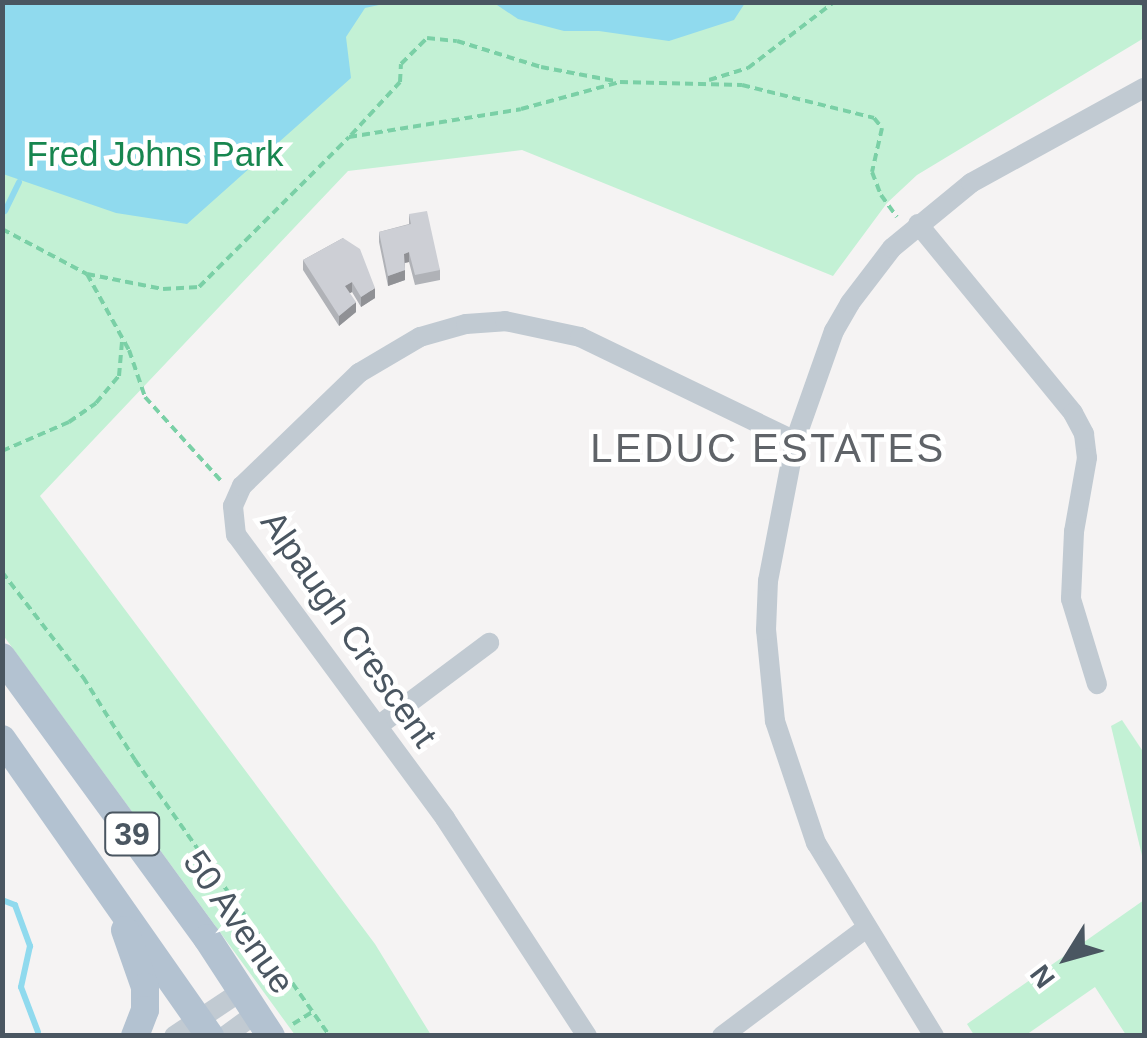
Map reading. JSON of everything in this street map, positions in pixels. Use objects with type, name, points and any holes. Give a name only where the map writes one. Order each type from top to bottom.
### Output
[{"type":"main road","name":"50 Avenue","points":[[2,658],[265,1016]]},
{"type":"main road","name":"39","points":[[2,739],[205,1027]]},
{"type":"main road","points":[[78,846],[138,959],[144,1010],[135,1036]]},
{"type":"street","points":[[934,1036],[835,880],[798,800],[770,688],[768,581],[795,441],[834,331],[873,271],[913,229],[971,183],[1144,88]]},
{"type":"street","points":[[913,229],[1073,413],[1084,434],[1087,458],[1074,532],[1071,599],[1084,652],[1098,684]]},
{"type":"street","name":"Alpaugh Crescent","points":[[587,1036],[498,896],[378,726],[236,536],[232,519],[237,497],[242,486],[359,373],[420,337],[466,324],[505,322],[580,337],[795,441]]},
{"type":"street","points":[[378,726],[490,643]]},
{"type":"street","points":[[722,1036],[865,929]]},
{"type":"street","points":[[174,1036],[265,1016]]},
{"type":"street","points":[[224,1036],[265,1016]]},
{"type":"path","points":[[699,82],[727,78],[748,68],[834,2]]},
{"type":"path","points":[[1136,2],[1144,4]]},
{"type":"path","points":[[2,229],[88,274],[163,289],[198,287],[400,82],[401,64],[426,38],[457,40],[541,67],[620,82],[742,85],[880,122],[882,136],[872,172],[880,195],[913,229]]},
{"type":"path","points":[[349,137],[521,109],[620,82]]},
{"type":"path","points":[[88,274],[122,336],[144,398],[237,497]]},
{"type":"path","points":[[2,451],[69,422],[96,403],[118,376],[122,336]]},
{"type":"path","points":[[2,572],[82,677],[160,796],[330,1036]]},
{"type":"path","points":[[265,1016],[314,1011]]},
{"type":"green space","name":"Fred Johns Park","points":[[3,3],[1144,3],[1144,38],[917,175],[887,203],[833,276],[522,150],[348,171],[40,496],[375,944],[431,1035],[295,1035],[3,635]]},
{"type":"green space","points":[[1122,720],[1144,753],[1144,864],[1111,726]]},
{"type":"green space","points":[[1144,900],[1144,1035],[1126,1035],[1095,987],[1026,1035],[974,1035],[967,1024]]},
{"type":"water","points":[[2,3],[388,3],[365,8],[346,37],[351,78],[187,224],[116,213],[3,174]]},
{"type":"water","points":[[494,3],[745,3],[734,20],[669,41],[599,31],[564,31],[518,19]]},
{"type":"building","points":[[427,211],[440,270],[415,275],[409,252],[404,254],[405,270],[388,276],[379,232],[411,224],[409,214]]},
{"type":"building","points":[[343,238],[360,249],[375,288],[361,297],[352,282],[345,286],[356,302],[339,316],[303,260]]},
{"type":"waterway","points":[[5,211],[19,182]]},
{"type":"waterway","points":[[2,900],[15,905],[30,946],[21,987],[38,1032]]},
{"type":"district","name":"LEDUC ESTATES","points":[[768,448]]}]
